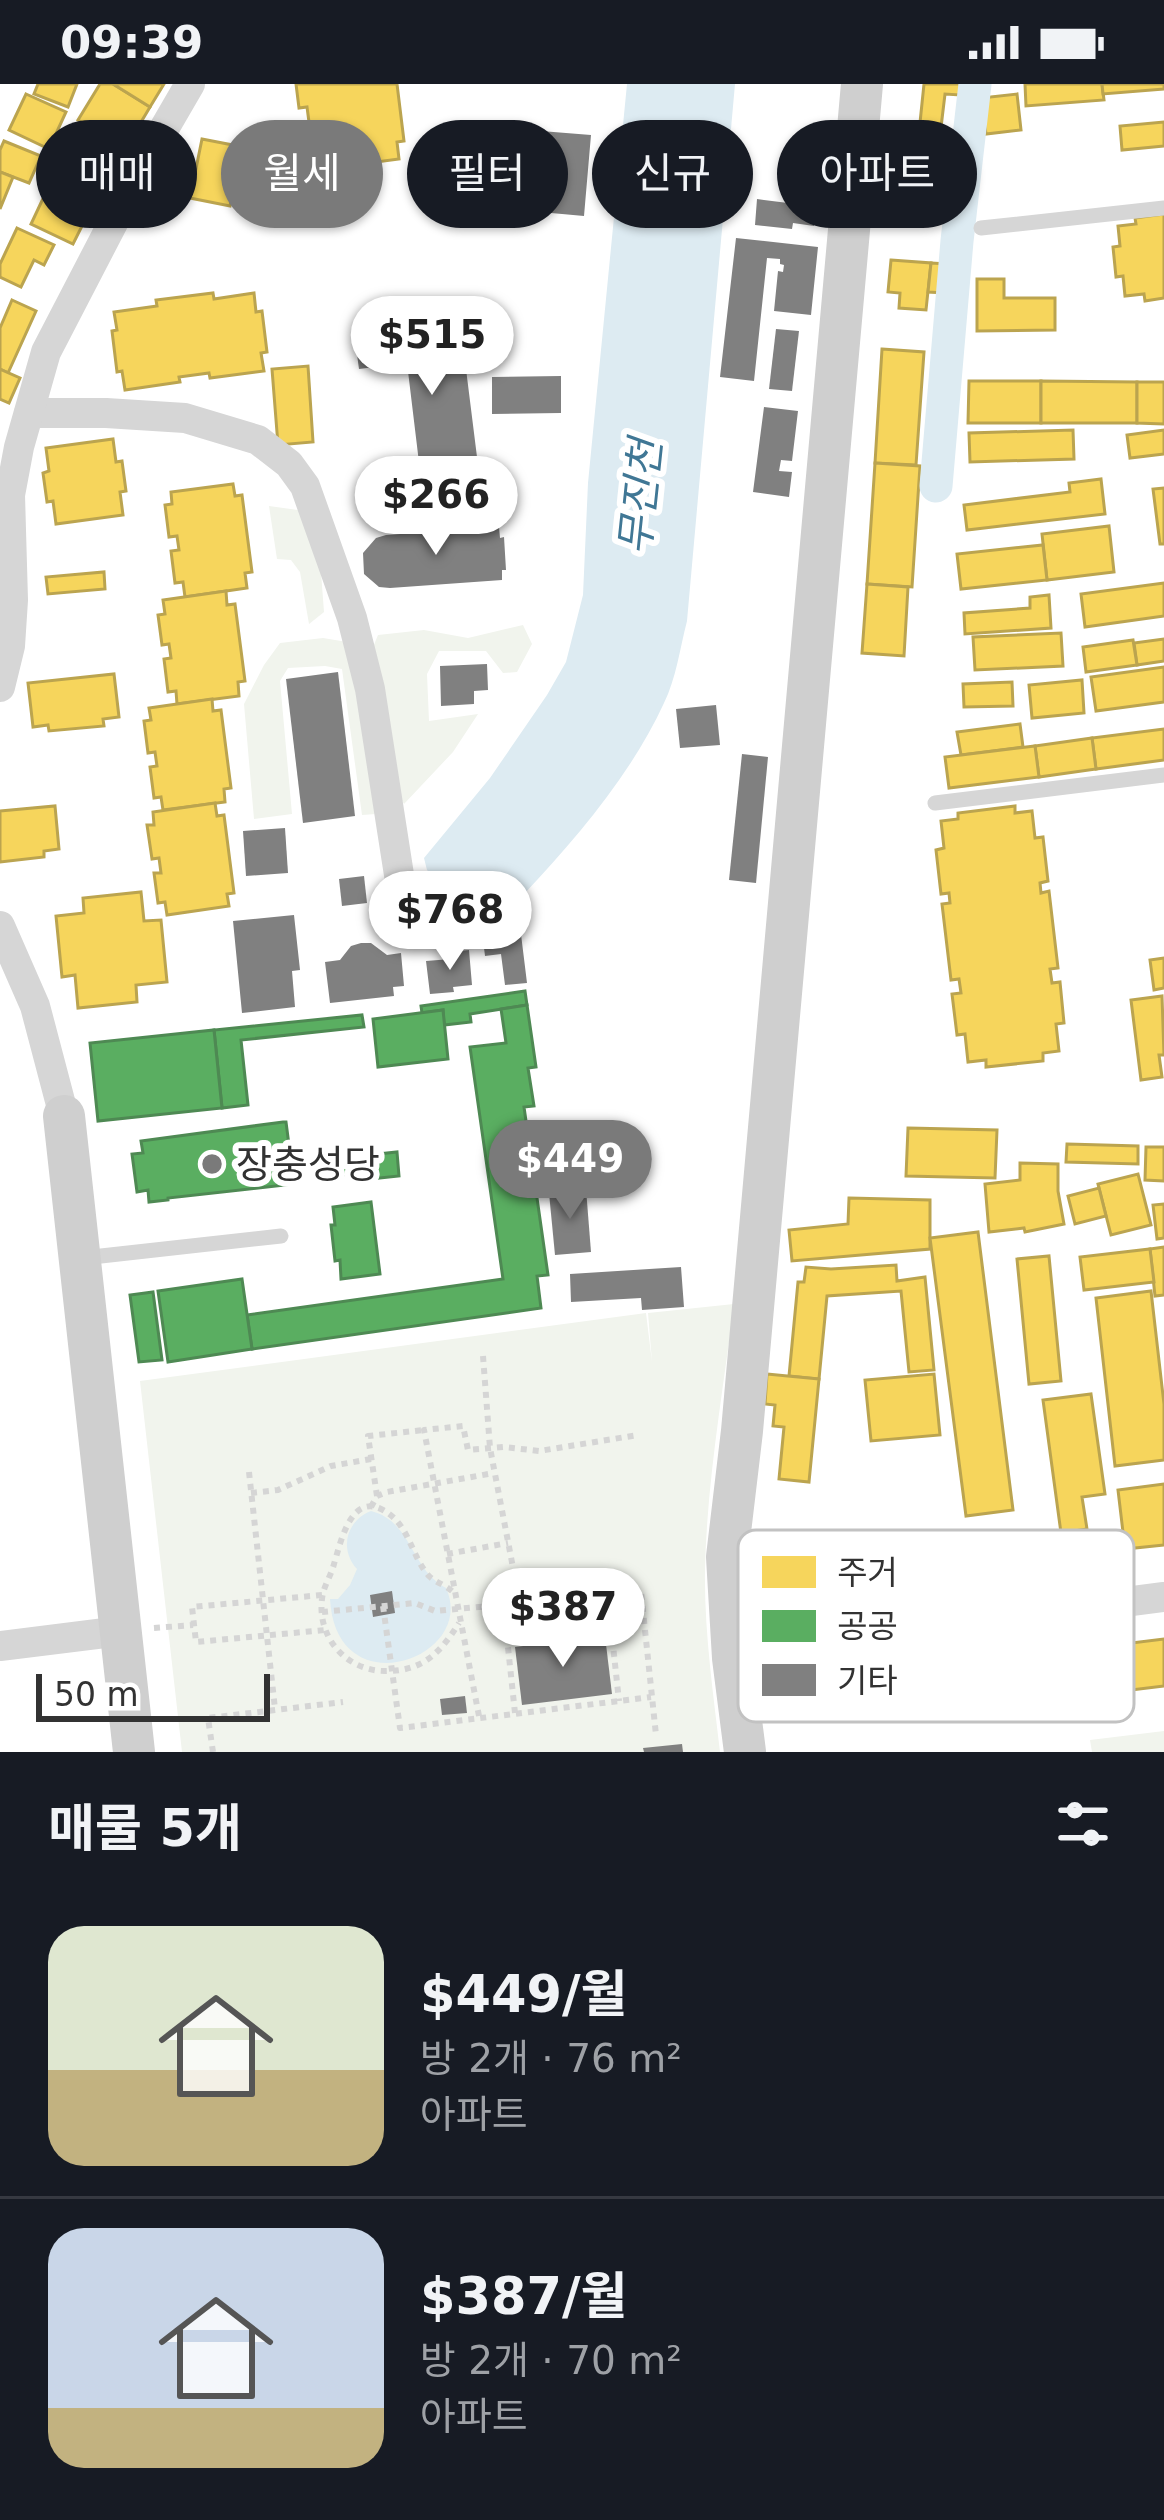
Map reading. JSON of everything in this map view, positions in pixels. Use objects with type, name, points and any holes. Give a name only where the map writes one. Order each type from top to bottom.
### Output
[{"type":"street","points":[[0,687],[13,600],[10,495],[46,352],[190,84]]},
{"type":"street","points":[[738,1692],[728,1557],[862,84]]},
{"type":"street","points":[[29,413],[185,418],[258,440],[289,464],[304,486],[352,618],[370,689],[402,894]]},
{"type":"street","points":[[0,926],[35,1006],[64,1116],[134,1752]]},
{"type":"street","points":[[1134,1602],[1164,1598]]},
{"type":"street","points":[[0,1646],[121,1631]]},
{"type":"street","points":[[741,1722],[745,1752]]},
{"type":"lane","points":[[981,227],[1164,208]]},
{"type":"lane","points":[[935,803],[1164,776]]},
{"type":"lane","points":[[80,1258],[281,1237]]},
{"type":"path","points":[[482,1356],[490,1448],[522,1636]]},
{"type":"path","points":[[371,1507],[377,1496],[368,1436],[463,1426],[468,1450],[539,1451],[638,1435]]},
{"type":"path","points":[[424,1430],[479,1717]]},
{"type":"path","points":[[251,1492],[278,1490],[331,1466],[371,1459]]},
{"type":"path","points":[[249,1472],[275,1709]]},
{"type":"path","points":[[377,1496],[494,1473]]},
{"type":"path","points":[[455,1593],[432,1579],[409,1535],[395,1520],[381,1509],[362,1509],[342,1535],[322,1595],[325,1630],[340,1655],[356,1666],[380,1672],[426,1663],[460,1622]]},
{"type":"path","points":[[447,1554],[508,1543]]},
{"type":"path","points":[[324,1612],[415,1603],[435,1611],[641,1592],[656,1735]]},
{"type":"path","points":[[322,1595],[191,1607],[196,1642],[325,1630]]},
{"type":"path","points":[[566,1599],[569,1631]]},
{"type":"path","points":[[382,1606],[400,1728],[651,1697]]},
{"type":"path","points":[[515,1713],[507,1638],[522,1636],[611,1627],[619,1701]]},
{"type":"path","points":[[213,1752],[208,1718],[343,1702]]},
{"type":"shaded area","points":[[269,506],[305,511],[320,559],[324,612],[309,624],[300,572],[291,560],[277,559]]},
{"type":"shaded area","points":[[523,625],[532,644],[517,672],[503,673],[486,651],[439,651],[427,674],[429,721],[478,714],[453,752],[404,804],[388,777],[371,652],[378,635],[424,630],[468,638]]},
{"type":"shaded area","points":[[323,638],[347,642],[360,669],[376,814],[362,815],[342,669],[325,666],[288,668],[280,681],[292,814],[254,819],[244,704],[280,643]]},
{"type":"shaded area","points":[[734,1304],[706,1536],[707,1638],[720,1752],[182,1752],[140,1381],[646,1313],[652,1362],[648,1313]]},
{"type":"shaded area","points":[[1164,1731],[1164,1752],[1092,1752],[1090,1740]]},
{"type":"water","points":[[627,84],[735,84],[732,120],[623,120]]},
{"type":"water","name":"무진천","points":[[613,228],[722,228],[687,621],[672,684],[619,780],[524,894],[490,887],[473,897],[452,897],[427,870],[424,858],[490,778],[566,662],[583,595],[588,483]]},
{"type":"water","points":[[371,1511],[395,1525],[425,1570],[446,1588],[450,1613],[442,1635],[425,1651],[402,1661],[378,1662],[355,1654],[338,1633],[330,1599],[338,1599],[350,1585],[357,1569],[348,1553],[348,1536],[356,1521]]},
{"type":"building: 주거","points":[[38,84],[77,84],[68,107],[34,94]]},
{"type":"building: 주거","points":[[100,84],[113,84],[150,107],[142,120],[78,120]]},
{"type":"building: 주거","points":[[113,84],[164,84],[150,107]]},
{"type":"building: 주거","points":[[296,84],[397,84],[404,141],[397,142],[399,159],[383,161],[383,120],[309,120],[307,107],[299,108]]},
{"type":"building: 주거","points":[[924,84],[961,84],[960,95],[945,94],[942,120],[920,120]]},
{"type":"building: 주거","points":[[1025,84],[1102,84],[1104,100],[1026,106]]},
{"type":"building: 주거","points":[[1102,84],[1164,84],[1164,89],[1103,94]]},
{"type":"building: 주거","points":[[26,94],[66,112],[62,120],[36,120],[36,143],[9,130]]},
{"type":"building: 주거","points":[[1017,94],[1021,130],[986,134],[981,98]]},
{"type":"building: 주거","points":[[1164,122],[1164,146],[1122,150],[1120,126]]},
{"type":"building: 주거","points":[[202,139],[221,143],[221,204],[197,199]]},
{"type":"building: 주거","points":[[4,141],[36,154],[29,183],[0,172]]},
{"type":"building: 주거","points":[[0,172],[13,177],[0,209]]},
{"type":"building: 주거","points":[[1164,214],[1164,298],[1145,301],[1144,294],[1125,296],[1123,276],[1116,277],[1113,247],[1120,246],[1118,226]]},
{"type":"building: 주거","points":[[17,228],[54,245],[44,265],[34,260],[21,287],[0,277],[0,264]]},
{"type":"building: 주거","points":[[39,228],[81,228],[73,244]]},
{"type":"building: 주거","points":[[891,260],[931,263],[926,310],[899,308],[900,293],[888,292]]},
{"type":"building: 주거","points":[[931,263],[947,264],[945,293],[928,292]]},
{"type":"building: 주거","points":[[977,279],[1004,279],[1004,298],[1055,298],[1055,330],[977,331]]},
{"type":"building: 주거","points":[[213,293],[214,299],[254,293],[256,312],[262,311],[267,352],[261,353],[264,371],[179,377],[180,382],[125,390],[122,371],[117,372],[114,312],[157,306],[156,300]]},
{"type":"building: 주거","points":[[12,300],[36,311],[8,373],[0,369],[0,328]]},
{"type":"building: 주거","points":[[882,349],[924,352],[916,465],[875,463]]},
{"type":"building: 주거","points":[[308,366],[313,442],[278,445],[272,369]]},
{"type":"building: 주거","points":[[0,369],[20,378],[9,403],[0,399]]},
{"type":"building: 주거","points":[[969,381],[1041,381],[1041,423],[968,423]]},
{"type":"building: 주거","points":[[1041,381],[1137,382],[1137,423],[1041,423]]},
{"type":"building: 주거","points":[[1137,382],[1164,382],[1164,424],[1137,423]]},
{"type":"building: 주거","points":[[1073,430],[1074,459],[970,462],[969,433]]},
{"type":"building: 주거","points":[[1164,430],[1164,454],[1130,458],[1127,435]]},
{"type":"building: 주거","points":[[113,439],[126,491],[120,492],[123,515],[56,524],[43,473],[49,471],[46,448]]},
{"type":"building: 주거","points":[[875,463],[920,466],[912,587],[867,584]]},
{"type":"building: 주거","points":[[1101,479],[1105,514],[967,530],[964,505],[1070,492],[1069,483]]},
{"type":"building: 주거","points":[[233,484],[235,496],[242,495],[252,572],[245,573],[247,588],[185,597],[183,582],[175,583],[171,551],[179,550],[177,536],[169,537],[165,505],[172,504],[171,492]]},
{"type":"building: 주거","points":[[1164,488],[1164,544],[1160,544],[1153,489]]},
{"type":"building: 주거","points":[[1109,526],[1114,572],[1047,580],[1042,534]]},
{"type":"building: 주거","points":[[1043,545],[1047,580],[961,589],[957,554]]},
{"type":"building: 주거","points":[[104,572],[105,589],[48,594],[46,577]]},
{"type":"building: 주거","points":[[1164,583],[1164,616],[1085,627],[1081,594]]},
{"type":"building: 주거","points":[[867,584],[908,587],[904,656],[862,653]]},
{"type":"building: 주거","points":[[226,591],[227,605],[235,604],[245,681],[238,682],[239,696],[177,704],[176,691],[168,692],[164,659],[171,658],[169,644],[162,645],[158,615],[165,614],[163,600]]},
{"type":"building: 주거","points":[[1049,595],[1051,628],[965,634],[964,613],[1030,608],[1030,597]]},
{"type":"building: 주거","points":[[1061,633],[1063,666],[975,670],[973,637]]},
{"type":"building: 주거","points":[[1164,639],[1164,661],[1137,665],[1134,643]]},
{"type":"building: 주거","points":[[1133,640],[1137,665],[1086,672],[1083,647]]},
{"type":"building: 주거","points":[[1164,667],[1164,702],[1096,711],[1091,677]]},
{"type":"building: 주거","points":[[114,674],[119,717],[103,719],[104,726],[49,731],[48,725],[33,727],[28,683]]},
{"type":"building: 주거","points":[[1082,680],[1084,713],[1032,718],[1029,685]]},
{"type":"building: 주거","points":[[1012,682],[1013,706],[964,707],[963,684]]},
{"type":"building: 주거","points":[[212,699],[213,711],[221,710],[231,788],[224,789],[225,802],[163,810],[161,797],[154,798],[150,767],[157,766],[155,752],[148,753],[144,721],[151,720],[149,708]]},
{"type":"building: 주거","points":[[1020,724],[1023,747],[961,755],[957,732]]},
{"type":"building: 주거","points":[[1164,729],[1164,760],[1096,769],[1092,738]]},
{"type":"building: 주거","points":[[1092,738],[1096,769],[1039,777],[1035,746]]},
{"type":"building: 주거","points":[[1035,746],[1039,777],[949,788],[945,757]]},
{"type":"building: 주거","points":[[215,803],[217,816],[224,815],[234,893],[227,894],[229,906],[167,915],[165,902],[158,903],[154,873],[161,873],[159,858],[152,859],[147,825],[154,825],[153,812]]},
{"type":"building: 주거","points":[[55,806],[59,849],[44,851],[44,857],[0,862],[0,811]]},
{"type":"building: 주거","points":[[1015,806],[1015,813],[1032,811],[1035,838],[1043,837],[1048,881],[1040,883],[1041,893],[1049,891],[1058,968],[1050,969],[1052,983],[1060,982],[1064,1023],[1056,1024],[1059,1051],[1043,1053],[1043,1061],[986,1067],[986,1060],[968,1062],[965,1034],[957,1035],[952,994],[961,993],[959,979],[951,980],[942,904],[950,903],[949,893],[941,894],[936,850],[944,848],[941,821],[958,819],[958,813]]},
{"type":"building: 주거","points":[[141,892],[144,921],[161,920],[167,982],[136,985],[137,1002],[78,1008],[75,975],[62,977],[56,916],[84,913],[83,898]]},
{"type":"building: 주거","points":[[1164,958],[1164,988],[1154,990],[1150,960]]},
{"type":"building: 주거","points":[[1162,996],[1162,1077],[1141,1080],[1131,1000]]},
{"type":"building: 주거","points":[[908,1128],[997,1130],[995,1178],[906,1176]]},
{"type":"building: 주거","points":[[1067,1144],[1138,1146],[1138,1164],[1066,1162]]},
{"type":"building: 주거","points":[[1146,1147],[1164,1147],[1164,1181],[1145,1180]]},
{"type":"building: 주거","points":[[1020,1163],[1058,1164],[1064,1224],[1025,1232],[1024,1228],[989,1232],[985,1184],[1020,1180]]},
{"type":"building: 주거","points":[[1138,1174],[1151,1225],[1111,1235],[1098,1184]]},
{"type":"building: 주거","points":[[1099,1188],[1106,1216],[1075,1224],[1068,1196]]},
{"type":"building: 주거","points":[[849,1198],[930,1200],[930,1249],[792,1261],[789,1230],[848,1224]]},
{"type":"building: 주거","points":[[1164,1204],[1164,1238],[1157,1239],[1153,1205]]},
{"type":"building: 주거","points":[[978,1232],[1013,1510],[966,1516],[930,1238]]},
{"type":"building: 주거","points":[[1164,1247],[1164,1295],[1155,1296],[1150,1249]]},
{"type":"building: 주거","points":[[1150,1249],[1154,1282],[1084,1290],[1080,1257]]},
{"type":"building: 주거","points":[[1049,1256],[1061,1381],[1029,1384],[1017,1259]]},
{"type":"building: 주거","points":[[896,1265],[897,1281],[925,1277],[934,1370],[909,1372],[901,1291],[827,1296],[819,1379],[789,1376],[798,1282],[804,1282],[806,1267]]},
{"type":"building: 주거","points":[[1151,1291],[1164,1404],[1164,1460],[1115,1466],[1096,1298]]},
{"type":"building: 주거","points":[[767,1374],[819,1379],[809,1482],[779,1479],[784,1427],[773,1426],[775,1405],[765,1404]]},
{"type":"building: 주거","points":[[934,1374],[940,1435],[871,1441],[865,1380]]},
{"type":"building: 주거","points":[[1091,1394],[1105,1494],[1082,1497],[1087,1529],[1061,1530],[1043,1400]]},
{"type":"building: 주거","points":[[1164,1484],[1164,1545],[1134,1548],[1134,1530],[1123,1530],[1118,1490]]},
{"type":"building: 주거","points":[[1164,1639],[1164,1686],[1134,1690],[1134,1643]]},
{"type":"building: 공공","points":[[525,991],[527,1005],[470,1014],[471,1022],[444,1025],[443,1010],[422,1013],[421,1006]]},
{"type":"building: 공공","points":[[527,1005],[536,1067],[528,1068],[534,1106],[524,1107],[548,1275],[537,1276],[541,1308],[252,1349],[247,1315],[503,1279],[470,1047],[506,1043],[501,1009]]},
{"type":"building: 공공","points":[[443,1010],[448,1059],[378,1067],[373,1019]]},
{"type":"building: 공공","points":[[362,1015],[364,1027],[241,1040],[248,1105],[222,1108],[214,1030]]},
{"type":"building: 공공","points":[[214,1030],[222,1108],[98,1121],[90,1043]]},
{"type":"building: 공공","name":"장충성당","points":[[286,1122],[294,1184],[149,1202],[148,1190],[137,1192],[132,1154],[143,1153],[141,1141]]},
{"type":"building: 공공","points":[[397,1152],[399,1176],[351,1181],[350,1174],[341,1175],[340,1158]]},
{"type":"building: 공공","points":[[371,1202],[380,1274],[341,1279],[331,1225],[335,1225],[333,1207]]},
{"type":"building: 공공","points":[[242,1279],[252,1349],[168,1362],[158,1291]]},
{"type":"building: 공공","points":[[153,1292],[162,1360],[139,1362],[130,1295]]},
{"type":"building: 기타","points":[[568,133],[591,135],[584,216],[568,215]]},
{"type":"building: 기타","points":[[757,199],[777,202],[777,227],[755,225]]},
{"type":"building: 기타","points":[[736,238],[818,247],[811,315],[774,311],[778,271],[783,272],[784,265],[780,259],[767,258],[754,381],[720,377]]},
{"type":"building: 기타","points":[[459,313],[482,497],[424,504],[407,363],[359,369],[353,326]]},
{"type":"building: 기타","points":[[776,329],[799,331],[792,391],[769,389]]},
{"type":"building: 기타","points":[[561,376],[561,413],[492,414],[492,377]]},
{"type":"building: 기타","points":[[764,407],[798,411],[792,461],[781,460],[779,471],[792,472],[789,497],[753,492]]},
{"type":"building: 기타","points":[[499,527],[506,570],[502,570],[502,580],[390,588],[379,587],[364,574],[363,553],[376,538]]},
{"type":"building: 기타","points":[[487,664],[488,690],[474,691],[474,704],[441,706],[440,666]]},
{"type":"building: 기타","points":[[338,672],[355,816],[303,823],[286,679]]},
{"type":"building: 기타","points":[[716,705],[720,745],[680,748],[676,709]]},
{"type":"building: 기타","points":[[742,754],[768,757],[756,883],[729,880]]},
{"type":"building: 기타","points":[[285,828],[288,873],[246,876],[243,831]]},
{"type":"building: 기타","points":[[364,876],[367,903],[342,906],[339,879]]},
{"type":"building: 기타","points":[[294,915],[300,970],[292,971],[295,1007],[242,1013],[233,921]]},
{"type":"building: 기타","points":[[519,918],[527,983],[505,985],[501,954],[485,956],[481,923]]},
{"type":"building: 기타","points":[[371,943],[387,955],[401,953],[404,986],[393,987],[394,996],[330,1003],[325,962],[340,960],[351,946]]},
{"type":"building: 기타","points":[[469,950],[472,985],[430,994],[426,961],[451,959],[449,952]]},
{"type":"building: 기타","points":[[586,1189],[591,1252],[555,1255],[549,1193]]},
{"type":"building: 기타","points":[[681,1267],[684,1307],[642,1310],[641,1298],[571,1302],[570,1274]]},
{"type":"building: 기타","points":[[392,1591],[395,1613],[373,1617],[370,1595]]},
{"type":"building: 기타","points":[[605,1636],[612,1694],[522,1705],[515,1647]]},
{"type":"building: 기타","points":[[465,1696],[467,1713],[442,1715],[440,1699]]},
{"type":"building: 기타","points":[[682,1744],[683,1752],[644,1752],[643,1748]]},
{"type":"waterway","points":[[936,486],[975,84]]},
{"type":"place","name":"장충성당","points":[[212,1164]]}]
